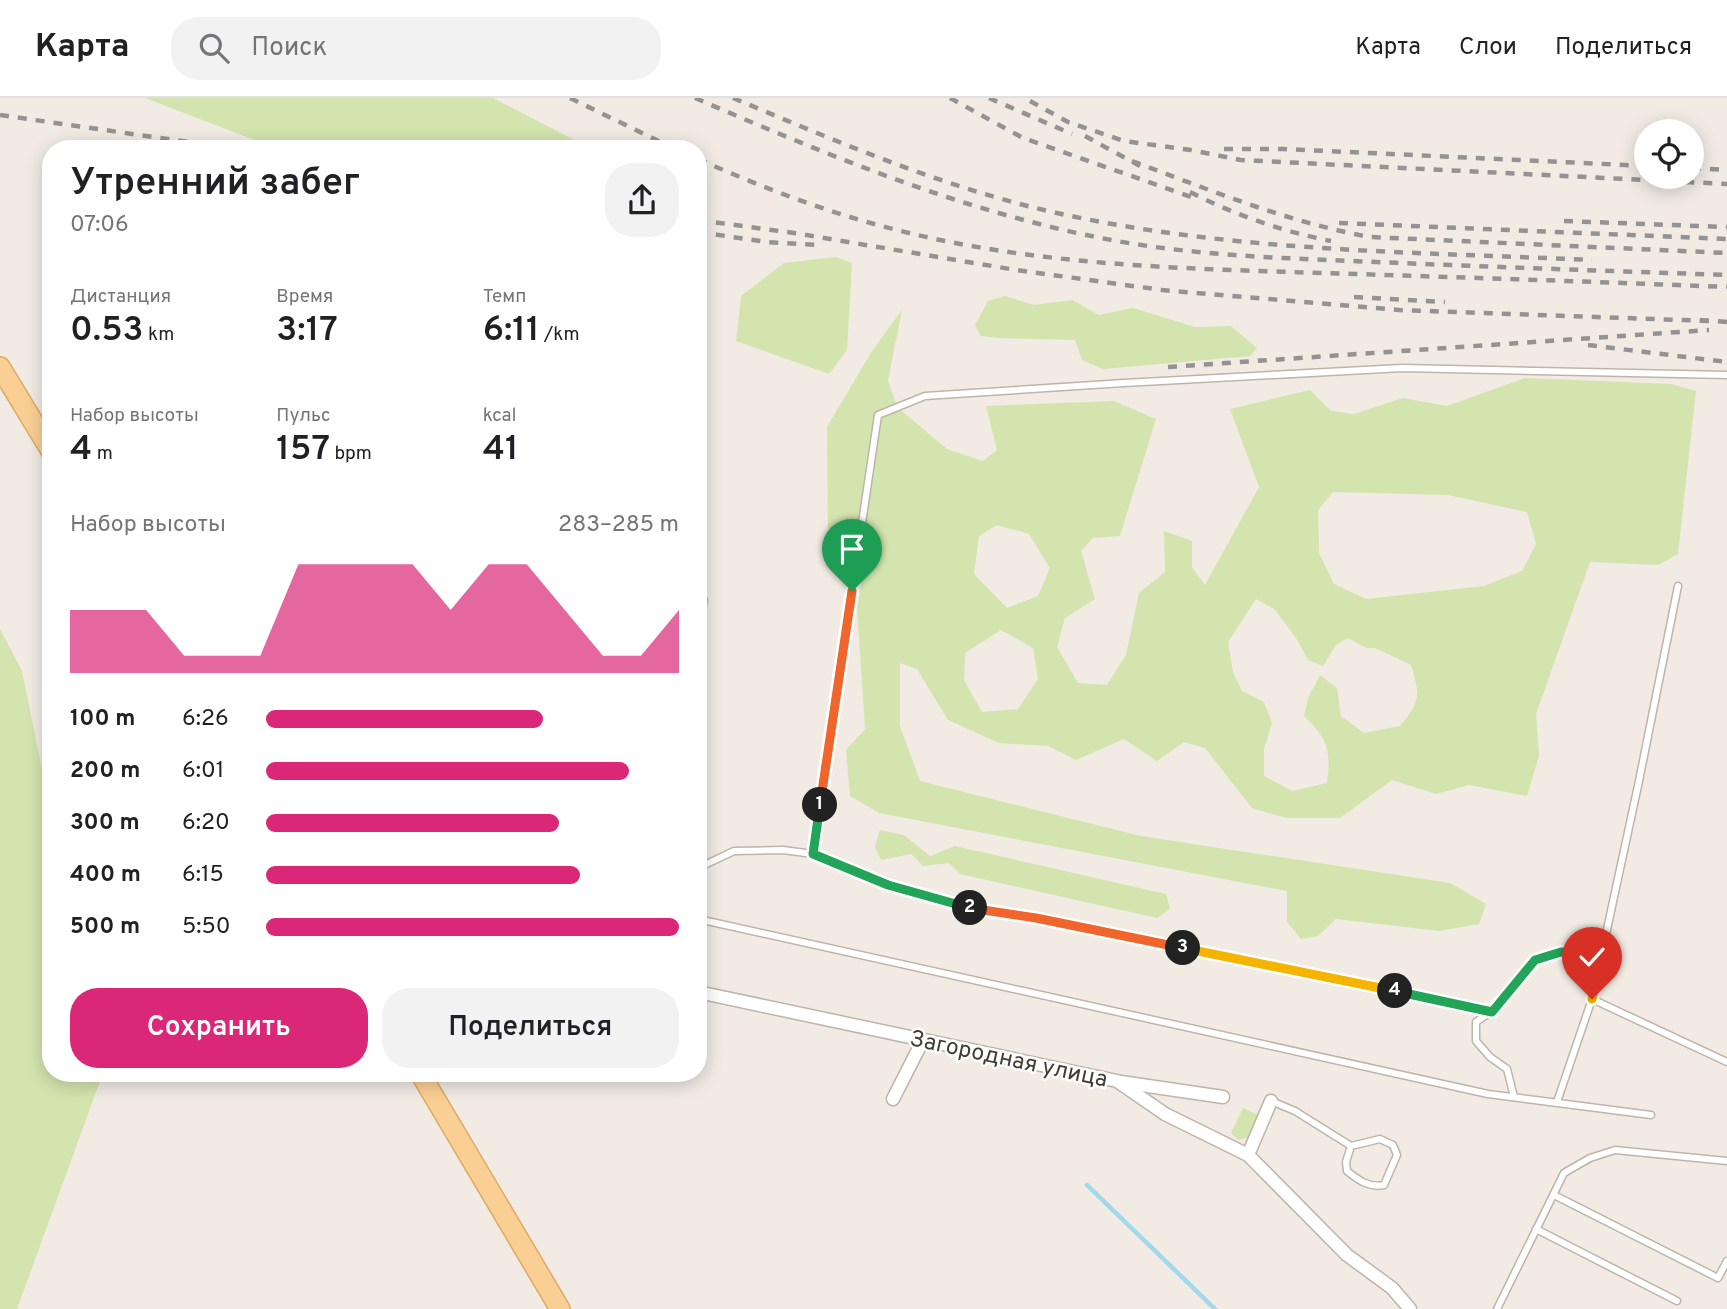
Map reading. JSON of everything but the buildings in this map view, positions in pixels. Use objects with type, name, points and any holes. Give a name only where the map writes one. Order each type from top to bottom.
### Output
[{"type":"main road","points":[[0,367],[42,436]]},
{"type":"main road","points":[[426,1082],[560,1309]]},
{"type":"street","name":"Загородная улица","points":[[707,994],[1117,1081],[1165,1114],[1248,1155],[1347,1255],[1392,1288],[1410,1309]]},
{"type":"street","points":[[893,1099],[923,1040]]},
{"type":"street","points":[[1117,1081],[1223,1097]]},
{"type":"street","points":[[1248,1155],[1271,1101]]},
{"type":"lane","points":[[813,854],[878,415],[925,396],[1360,370],[1518,369],[1727,375]]},
{"type":"lane","points":[[1557,1102],[1592,999],[1678,586]]},
{"type":"lane","points":[[707,864],[734,851],[783,850],[813,854],[888,885],[966,907],[1036,918],[1492,1012]]},
{"type":"lane","points":[[707,921],[1488,1094],[1651,1115]]},
{"type":"lane","points":[[1514,1097],[1507,1069],[1490,1057],[1476,1041],[1476,1022],[1492,1012],[1535,960],[1561,952],[1602,953]]},
{"type":"lane","points":[[1592,999],[1727,1062]]},
{"type":"lane","points":[[1271,1101],[1295,1111],[1351,1146],[1380,1139],[1393,1145],[1397,1155],[1384,1185],[1375,1187],[1347,1171],[1346,1162],[1351,1146]]},
{"type":"lane","points":[[1497,1309],[1564,1173],[1590,1158],[1615,1150],[1727,1161]]},
{"type":"lane","points":[[1554,1195],[1718,1278],[1727,1261]]},
{"type":"lane","points":[[1536,1229],[1677,1301]]},
{"type":"green space","points":[[145,98],[493,98],[575,140],[255,140]]},
{"type":"green space","points":[[836,257],[852,263],[847,350],[829,374],[736,341],[741,296],[784,263]]},
{"type":"green space","points":[[1005,296],[1034,305],[1072,300],[1099,315],[1133,308],[1195,327],[1231,326],[1257,348],[1250,356],[1103,369],[1082,360],[1075,340],[981,336],[975,325],[988,301]]},
{"type":"green space","points":[[902,310],[888,380],[897,407],[947,449],[983,461],[997,450],[986,406],[1114,401],[1156,419],[1120,536],[1093,538],[1081,551],[1095,599],[1065,618],[1057,647],[1078,683],[1107,685],[1126,655],[1139,593],[1165,572],[1164,531],[1192,541],[1192,567],[1205,585],[1259,487],[1230,409],[1310,390],[1331,411],[1354,414],[1403,398],[1447,406],[1525,378],[1671,384],[1696,391],[1678,554],[1658,565],[1590,562],[1536,714],[1539,756],[1527,796],[1469,785],[1436,794],[1392,780],[1340,818],[1286,818],[1252,808],[1205,748],[1184,742],[1157,761],[1124,739],[1076,760],[1048,746],[999,743],[948,720],[917,669],[900,663],[900,726],[920,781],[1141,836],[1450,883],[1486,904],[1479,924],[1439,931],[1336,919],[1318,936],[1301,939],[1287,922],[1287,891],[879,813],[850,796],[846,750],[865,729],[857,607],[866,562],[852,539],[828,528],[827,427],[872,351]],"holes":[[[1333,492],[1448,495],[1527,512],[1536,544],[1522,571],[1484,586],[1366,599],[1334,584],[1319,553],[1318,510]],[[997,525],[1029,534],[1050,568],[1038,596],[1007,608],[974,574],[979,536]],[[1256,599],[1274,609],[1296,638],[1308,660],[1323,666],[1336,645],[1348,638],[1366,648],[1375,648],[1411,665],[1417,691],[1415,704],[1400,726],[1364,733],[1341,716],[1337,688],[1320,675],[1308,698],[1304,716],[1326,746],[1327,783],[1292,791],[1264,776],[1264,749],[1272,723],[1264,702],[1242,691],[1233,672],[1228,642]],[[1001,630],[1033,648],[1038,679],[1018,709],[982,712],[964,680],[965,653]]]},
{"type":"green space","points":[[0,629],[22,671],[42,769],[42,1082],[100,1082],[17,1309],[0,1309]]},
{"type":"green space","points":[[880,830],[904,835],[930,856],[955,846],[1166,894],[1170,909],[1157,918],[960,874],[949,863],[923,866],[911,854],[881,860],[875,847]]},
{"type":"green space","points":[[1243,1108],[1258,1115],[1249,1137],[1238,1140],[1231,1133]]},
{"type":"waterway","points":[[1087,1185],[1215,1309]]},
{"type":"railway","points":[[570,98],[656,140]]},
{"type":"railway","points":[[695,98],[892,178],[993,211],[1096,237],[1165,248],[1271,257],[1727,275]]},
{"type":"railway","points":[[733,98],[899,165],[984,194],[1071,216],[1135,228],[1265,244],[1592,260]]},
{"type":"railway","points":[[950,98],[1023,138],[1197,199]]},
{"type":"railway","points":[[989,98],[1072,134]]},
{"type":"railway","points":[[1030,101],[1068,122],[1124,141],[1241,160],[1727,184]]},
{"type":"railway","points":[[0,115],[174,140]]},
{"type":"railway","points":[[1085,136],[1140,166]]},
{"type":"railway","points":[[1224,149],[1284,149],[1634,165]]},
{"type":"railway","points":[[1132,161],[1279,214],[1370,237],[1727,253]]},
{"type":"railway","points":[[707,163],[843,215],[950,242],[1007,252],[1181,268],[1727,287]]},
{"type":"railway","points":[[1704,169],[1727,170]]},
{"type":"railway","points":[[1190,192],[1259,221],[1331,241]]},
{"type":"railway","points":[[707,221],[1162,290],[1399,310],[1709,321]]},
{"type":"railway","points":[[1564,221],[1727,227]]},
{"type":"railway","points":[[1339,223],[1727,239]]},
{"type":"railway","points":[[707,233],[767,242],[817,245]]},
{"type":"railway","points":[[1354,297],[1445,302]]},
{"type":"railway","points":[[1700,320],[1727,322]]},
{"type":"railway","points":[[1168,367],[1709,330]]},
{"type":"railway","points":[[1588,345],[1727,362]]},
{"type":"route","points":[[852,591],[813,854],[888,885],[966,907],[1036,918],[1492,1012],[1508,996],[1535,960],[1561,952],[1602,953],[1592,999]]}]
